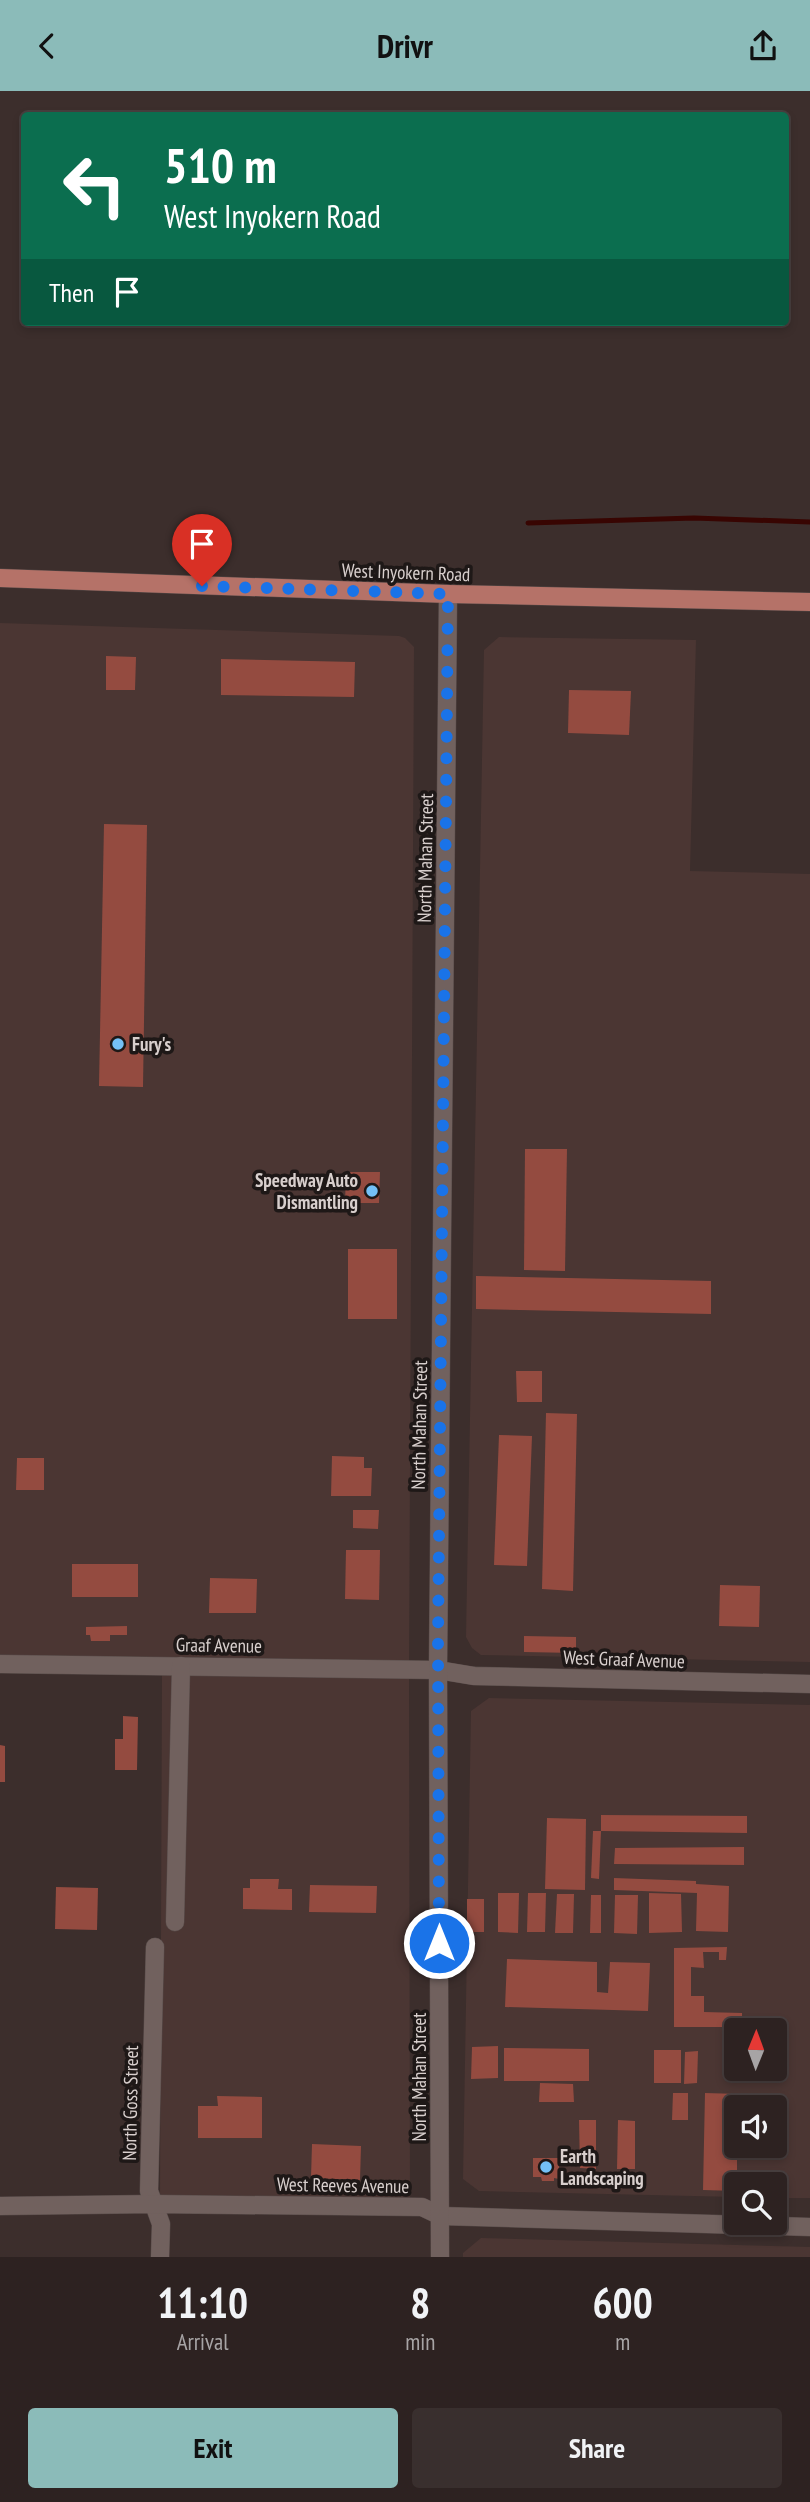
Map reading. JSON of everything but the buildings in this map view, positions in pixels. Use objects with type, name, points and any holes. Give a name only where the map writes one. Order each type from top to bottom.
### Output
[{"type":"main road","name":"West Inyokern Road","points":[[0,578],[448,594],[810,602]]},
{"type":"street","name":"North Mahan Street","points":[[440,2257],[438,1670],[448,594]]},
{"type":"street","name":"Graaf Avenue","points":[[0,1664],[438,1670]]},
{"type":"street","points":[[176,1922],[181,1666]]},
{"type":"street","name":"West Graaf Avenue","points":[[438,1670],[474,1676],[810,1684]]},
{"type":"street","name":"North Goss Street","points":[[155,1947],[149,2191],[161,2224],[160,2257]]},
{"type":"street","name":"West Reeves Avenue","points":[[0,2206],[154,2204],[422,2207],[441,2216],[810,2227]]},
{"type":"shaded area","points":[[0,623],[399,636],[414,647],[409,1672],[410,2207],[160,2200],[162,1673],[0,1671]]},
{"type":"shaded area","points":[[499,637],[696,640],[690,871],[810,874],[810,1662],[481,1655],[472,1648],[466,1637],[484,650]]},
{"type":"shaded area","points":[[489,1698],[810,1705],[810,2198],[787,2198],[787,2172],[724,2172],[724,2197],[479,2191],[463,2179],[471,1711]]},
{"type":"shaded area","points":[[481,2238],[810,2247],[810,2257],[463,2257],[463,2253]]},
{"type":"waterway","points":[[528,523],[694,518],[810,522]]},
{"type":"place","name":"Fury's","points":[[118,1044]]},
{"type":"place","name":"Speedway Auto Dismantling","points":[[372,1191]]},
{"type":"place","name":"Earth Landscaping","points":[[546,2167]]},
{"type":"route","points":[[202,586],[448,594],[438,1642],[439,1943]]}]
